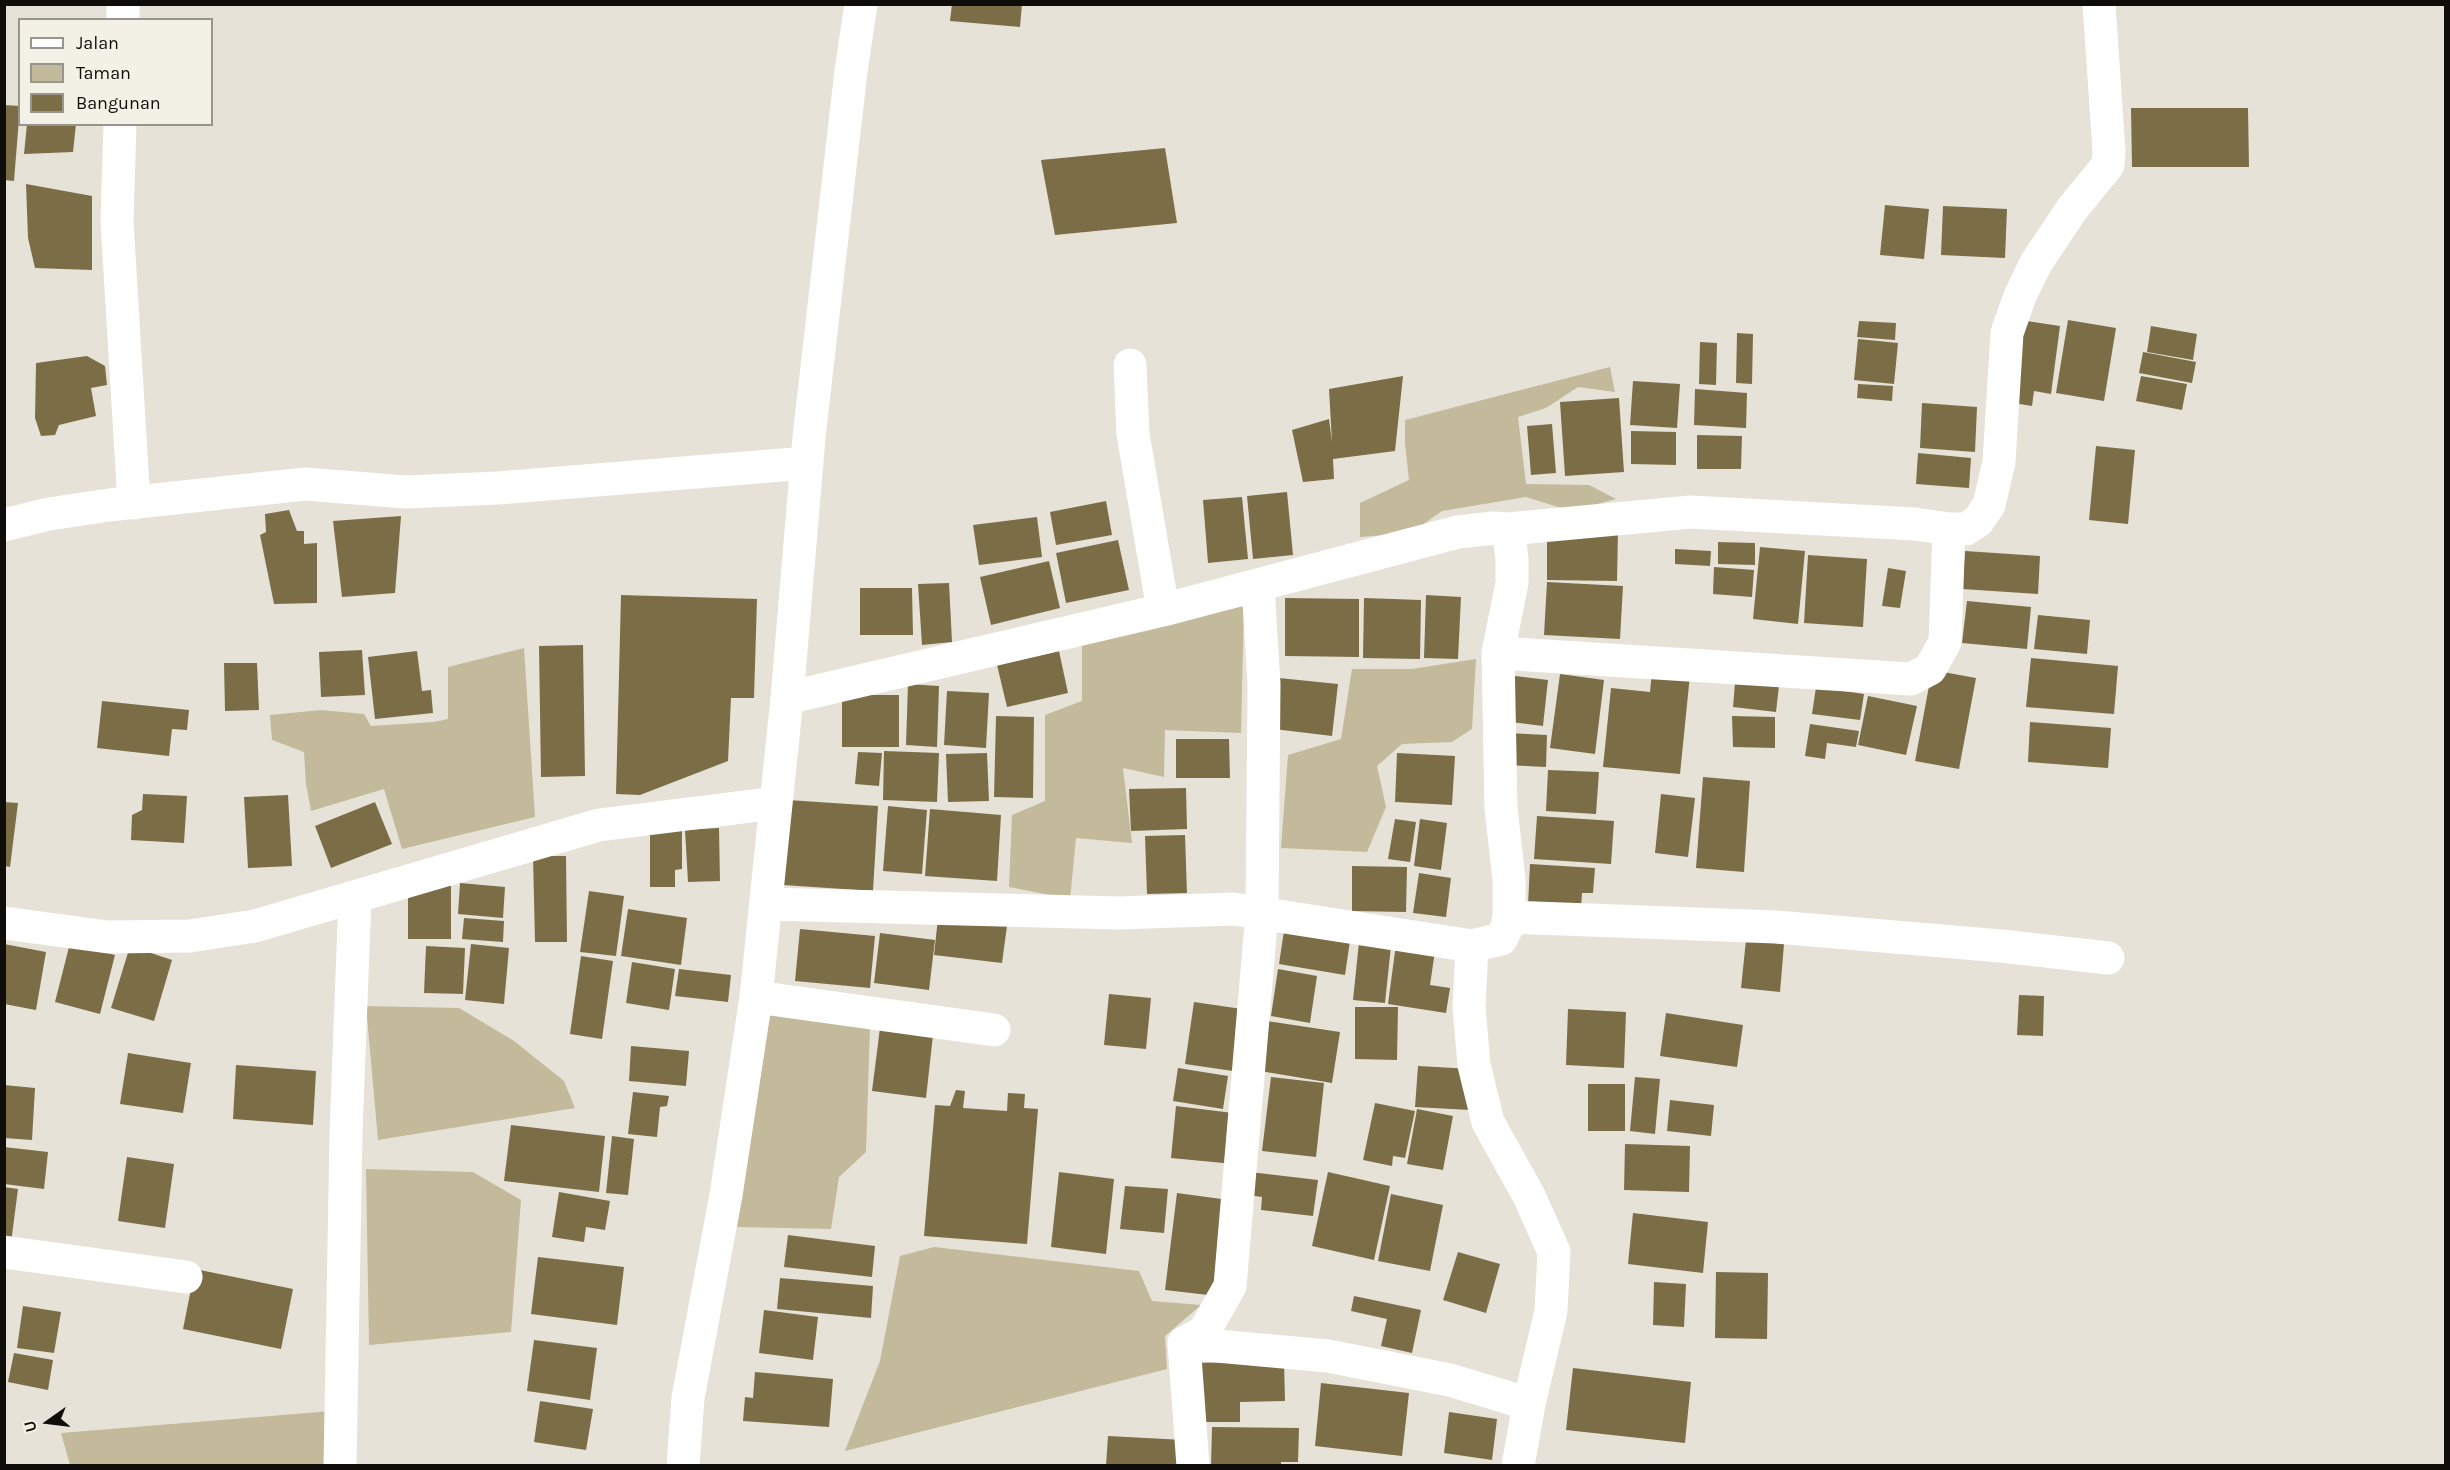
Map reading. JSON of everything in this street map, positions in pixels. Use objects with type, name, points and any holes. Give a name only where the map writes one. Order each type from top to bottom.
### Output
[{"type":"street","points":[[683,1466],[688,1398],[726,1195],[756,997],[787,698],[807,463],[851,71],[861,4]]},
{"type":"street","points":[[787,698],[1163,610],[1458,532],[1691,512],[1915,524],[1949,530],[1966,529],[1978,521],[1989,505],[1999,462],[2007,333],[2020,296],[2036,263],[2072,209],[2108,165],[2099,4]]},
{"type":"street","points":[[120,126],[117,222],[134,503]]},
{"type":"street","points":[[1130,365],[1133,434],[1163,610]]},
{"type":"street","points":[[4,525],[49,514],[305,484],[406,492],[498,488],[807,463]]},
{"type":"street","points":[[766,904],[1119,913],[1233,909],[1472,946],[1501,939],[1509,917],[1509,880],[1501,808],[1498,653],[1512,583],[1508,529]]},
{"type":"street","points":[[1498,653],[1911,679],[1930,669],[1945,642],[1949,530]]},
{"type":"street","points":[[1184,1342],[1204,1332],[1230,1286],[1262,913],[1264,684],[1258,585]]},
{"type":"street","points":[[4,923],[108,936],[190,936],[255,926],[599,825],[776,803]]},
{"type":"street","points":[[340,1466],[346,1133],[355,897]]},
{"type":"street","points":[[1509,917],[1776,927],[2001,946],[2108,958]]},
{"type":"street","points":[[1472,946],[1469,1007],[1474,1065],[1488,1122],[1529,1197],[1554,1252],[1551,1311],[1529,1404],[1518,1466]]},
{"type":"street","points":[[756,997],[994,1030]]},
{"type":"street","points":[[4,1252],[186,1277]]},
{"type":"street","points":[[1184,1342],[1328,1356],[1450,1380],[1529,1404]]},
{"type":"street","points":[[1184,1342],[1193,1466]]},
{"type":"green space","points":[[1610,367],[1615,392],[1578,387],[1546,408],[1518,417],[1526,484],[1589,485],[1616,499],[1571,511],[1526,497],[1442,511],[1411,533],[1360,537],[1360,503],[1409,480],[1405,420]]},
{"type":"green space","points":[[1244,606],[1241,733],[1165,730],[1164,777],[1123,768],[1132,843],[1076,838],[1070,899],[1009,887],[1012,815],[1045,801],[1045,715],[1082,701],[1082,643]]},
{"type":"green space","points":[[524,648],[535,817],[402,849],[384,789],[311,811],[304,752],[272,740],[270,715],[321,710],[364,714],[371,726],[448,719],[448,667]]},
{"type":"green space","points":[[1476,659],[1472,729],[1452,742],[1402,744],[1377,766],[1386,807],[1367,852],[1281,848],[1288,755],[1341,739],[1352,669],[1412,669]]},
{"type":"green space","points":[[366,1006],[459,1008],[514,1041],[564,1081],[575,1108],[378,1140]]},
{"type":"green space","points":[[771,1010],[870,1026],[866,1152],[839,1177],[831,1229],[737,1227]]},
{"type":"green space","points":[[366,1169],[473,1172],[521,1200],[511,1332],[369,1345]]},
{"type":"green space","points":[[934,1247],[1139,1271],[1152,1301],[1201,1305],[1165,1336],[1167,1369],[845,1451],[880,1361],[900,1256]]},
{"type":"green space","points":[[332,1411],[326,1465],[70,1465],[61,1433]]},
{"type":"building","points":[[952,4],[1022,4],[1020,27],[950,21]]},
{"type":"building","points":[[4,105],[18,106],[14,181],[4,180]]},
{"type":"building","points":[[2131,108],[2248,108],[2249,167],[2132,167]]},
{"type":"building","points":[[27,126],[76,126],[73,152],[24,154]]},
{"type":"building","points":[[1165,148],[1177,223],[1055,235],[1041,160]]},
{"type":"building","points":[[26,184],[92,196],[92,270],[35,268],[28,238]]},
{"type":"building","points":[[1885,205],[1929,209],[1924,259],[1880,255]]},
{"type":"building","points":[[1943,206],[2007,209],[2005,258],[1941,255]]},
{"type":"building","points":[[2020,320],[2060,326],[2051,394],[2034,391],[2032,406],[2007,402]]},
{"type":"building","points":[[2068,320],[2116,328],[2104,401],[2056,393]]},
{"type":"building","points":[[1859,321],[1896,323],[1895,340],[1857,337]]},
{"type":"building","points":[[2151,326],[2197,334],[2193,360],[2147,352]]},
{"type":"building","points":[[1737,333],[1753,334],[1752,384],[1736,383]]},
{"type":"building","points":[[1858,339],[1898,343],[1894,384],[1854,380]]},
{"type":"building","points":[[1700,342],[1717,343],[1716,385],[1699,384]]},
{"type":"building","points":[[2143,352],[2196,362],[2192,383],[2139,373]]},
{"type":"building","points":[[87,356],[105,366],[107,385],[91,388],[96,416],[59,425],[55,435],[41,436],[35,418],[36,363]]},
{"type":"building","points":[[1403,376],[1395,451],[1333,459],[1334,479],[1303,482],[1292,430],[1329,419],[1332,442],[1329,389]]},
{"type":"building","points":[[2141,376],[2187,384],[2182,410],[2136,401]]},
{"type":"building","points":[[1633,381],[1680,384],[1677,428],[1630,425]]},
{"type":"building","points":[[1858,384],[1893,386],[1892,401],[1857,398]]},
{"type":"building","points":[[1695,389],[1747,393],[1746,428],[1694,425]]},
{"type":"building","points":[[1619,398],[1624,472],[1565,476],[1560,402]]},
{"type":"building","points":[[1922,403],[1977,407],[1975,452],[1920,448]]},
{"type":"building","points":[[1552,424],[1556,473],[1531,475],[1527,426]]},
{"type":"building","points":[[1631,431],[1676,432],[1676,465],[1631,464]]},
{"type":"building","points":[[1697,435],[1742,436],[1741,469],[1697,469]]},
{"type":"building","points":[[2096,446],[2135,450],[2128,524],[2089,520]]},
{"type":"building","points":[[1918,453],[1971,458],[1969,488],[1916,484]]},
{"type":"building","points":[[1287,492],[1293,555],[1253,559],[1247,496]]},
{"type":"building","points":[[1242,497],[1248,559],[1208,563],[1203,500]]},
{"type":"building","points":[[1106,501],[1112,535],[1056,545],[1050,512]]},
{"type":"building","points":[[289,510],[297,531],[304,531],[304,544],[317,543],[317,603],[274,604],[260,535],[266,532],[265,514]]},
{"type":"building","points":[[401,516],[395,593],[342,597],[333,521]]},
{"type":"building","points":[[1037,517],[1042,557],[979,565],[973,525]]},
{"type":"building","points":[[1547,529],[1618,531],[1617,581],[1547,580]]},
{"type":"building","points":[[1118,540],[1129,590],[1066,603],[1056,553]]},
{"type":"building","points":[[1718,542],[1755,543],[1755,565],[1718,564]]},
{"type":"building","points":[[1760,547],[1805,551],[1798,624],[1753,619]]},
{"type":"building","points":[[1675,549],[1711,551],[1710,566],[1675,564]]},
{"type":"building","points":[[1965,551],[2040,556],[2038,594],[1962,589]]},
{"type":"building","points":[[1808,555],[1867,559],[1863,627],[1804,623]]},
{"type":"building","points":[[1049,561],[1060,608],[991,625],[980,577]]},
{"type":"building","points":[[1714,567],[1754,570],[1752,597],[1713,594]]},
{"type":"building","points":[[1888,568],[1906,571],[1900,608],[1882,606]]},
{"type":"building","points":[[1547,582],[1623,586],[1620,639],[1544,635]]},
{"type":"building","points":[[949,583],[952,642],[922,645],[918,584]]},
{"type":"building","points":[[860,588],[912,588],[913,635],[860,635]]},
{"type":"building","points":[[621,595],[757,599],[754,698],[731,698],[728,761],[640,795],[616,794]]},
{"type":"building","points":[[1426,595],[1461,597],[1458,659],[1424,658]]},
{"type":"building","points":[[1285,598],[1359,599],[1359,657],[1285,656]]},
{"type":"building","points":[[1364,598],[1421,600],[1420,659],[1363,658]]},
{"type":"building","points":[[1967,601],[2031,607],[2027,649],[1962,643]]},
{"type":"building","points":[[2038,615],[2090,620],[2087,654],[2034,649]]},
{"type":"building","points":[[583,645],[585,776],[541,777],[539,646]]},
{"type":"building","points":[[362,650],[365,695],[321,697],[319,652]]},
{"type":"building","points":[[417,651],[422,691],[431,690],[433,713],[375,719],[368,657]]},
{"type":"building","points":[[1059,651],[1068,693],[1007,707],[997,665]]},
{"type":"building","points":[[2031,658],[2118,666],[2114,714],[2026,707]]},
{"type":"building","points":[[224,663],[257,663],[259,710],[225,711]]},
{"type":"building","points":[[1932,670],[1976,678],[1959,769],[1915,761]]},
{"type":"building","points":[[1652,671],[1690,675],[1680,774],[1603,767],[1611,688],[1650,692]]},
{"type":"building","points":[[1736,671],[1780,677],[1776,712],[1733,707]]},
{"type":"building","points":[[1560,674],[1604,680],[1595,754],[1550,748]]},
{"type":"building","points":[[1507,675],[1548,680],[1543,726],[1503,721]]},
{"type":"building","points":[[1279,678],[1338,684],[1332,736],[1274,729]]},
{"type":"building","points":[[908,684],[939,686],[937,747],[906,745]]},
{"type":"building","points":[[1816,687],[1864,694],[1860,720],[1812,714]]},
{"type":"building","points":[[947,691],[989,693],[986,748],[944,745]]},
{"type":"building","points":[[842,695],[899,695],[899,747],[842,747]]},
{"type":"building","points":[[1868,696],[1917,706],[1906,755],[1858,745]]},
{"type":"building","points":[[102,701],[189,710],[187,730],[172,729],[169,756],[97,748]]},
{"type":"building","points":[[996,716],[1034,717],[1033,798],[994,797]]},
{"type":"building","points":[[1732,716],[1775,717],[1775,748],[1733,747]]},
{"type":"building","points":[[2030,722],[2111,728],[2108,768],[2028,762]]},
{"type":"building","points":[[1810,724],[1859,731],[1856,747],[1827,743],[1825,759],[1805,756]]},
{"type":"building","points":[[1507,733],[1547,735],[1546,767],[1506,765]]},
{"type":"building","points":[[1176,739],[1229,739],[1230,778],[1176,778]]},
{"type":"building","points":[[884,751],[939,753],[937,802],[883,800]]},
{"type":"building","points":[[858,752],[882,753],[879,786],[855,784]]},
{"type":"building","points":[[987,753],[989,801],[948,802],[946,754]]},
{"type":"building","points":[[1397,753],[1455,756],[1452,805],[1395,802]]},
{"type":"building","points":[[1548,770],[1599,772],[1596,814],[1546,811]]},
{"type":"building","points":[[1703,777],[1750,781],[1744,872],[1696,868]]},
{"type":"building","points":[[1186,788],[1187,829],[1131,831],[1129,789]]},
{"type":"building","points":[[143,794],[187,796],[184,843],[131,840],[132,815],[142,810]]},
{"type":"building","points":[[1661,794],[1695,798],[1688,857],[1655,853]]},
{"type":"building","points":[[288,795],[292,866],[248,868],[244,797]]},
{"type":"building","points":[[788,800],[878,806],[873,891],[783,885]]},
{"type":"building","points":[[4,802],[18,803],[10,867],[4,866]]},
{"type":"building","points":[[375,802],[392,844],[331,868],[315,826]]},
{"type":"building","points":[[888,806],[927,810],[922,874],[883,871]]},
{"type":"building","points":[[930,809],[1001,815],[997,881],[925,876]]},
{"type":"building","points":[[1537,816],[1614,821],[1611,864],[1534,859]]},
{"type":"building","points":[[1395,819],[1416,822],[1410,862],[1388,859]]},
{"type":"building","points":[[1420,819],[1447,823],[1441,870],[1414,866]]},
{"type":"building","points":[[650,821],[682,821],[682,869],[675,870],[675,887],[650,887]]},
{"type":"building","points":[[719,828],[720,881],[688,882],[685,830]]},
{"type":"building","points":[[1185,835],[1187,893],[1147,894],[1145,836]]},
{"type":"building","points":[[533,856],[566,856],[567,942],[535,942]]},
{"type":"building","points":[[1530,864],[1595,868],[1593,893],[1582,893],[1581,908],[1528,905]]},
{"type":"building","points":[[1352,866],[1407,867],[1406,912],[1352,911]]},
{"type":"building","points":[[1419,873],[1451,878],[1446,917],[1413,913]]},
{"type":"building","points":[[460,883],[505,887],[503,918],[458,914]]},
{"type":"building","points":[[408,886],[451,886],[451,939],[408,939]]},
{"type":"building","points":[[589,891],[624,896],[616,956],[580,952]]},
{"type":"building","points":[[628,909],[687,918],[681,965],[621,956]]},
{"type":"building","points":[[464,918],[504,921],[503,942],[462,939]]},
{"type":"building","points":[[938,918],[1007,926],[1002,963],[934,955]]},
{"type":"building","points":[[1285,924],[1351,934],[1345,975],[1279,964]]},
{"type":"building","points":[[800,929],[875,936],[870,988],[795,981]]},
{"type":"building","points":[[880,933],[935,940],[929,990],[874,983]]},
{"type":"building","points":[[1746,940],[1784,944],[1780,992],[1741,988]]},
{"type":"building","points":[[1359,942],[1391,946],[1385,1003],[1353,1000]]},
{"type":"building","points":[[70,943],[115,955],[100,1014],[55,1002]]},
{"type":"building","points":[[4,944],[46,952],[36,1010],[4,1004]]},
{"type":"building","points":[[471,944],[509,948],[504,1004],[465,1000]]},
{"type":"building","points":[[1396,944],[1435,951],[1430,985],[1450,988],[1446,1013],[1388,1004]]},
{"type":"building","points":[[130,946],[172,960],[154,1021],[111,1008]]},
{"type":"building","points":[[426,946],[465,948],[463,994],[424,993]]},
{"type":"building","points":[[581,956],[613,961],[602,1039],[570,1034]]},
{"type":"building","points":[[632,962],[675,969],[669,1010],[626,1003]]},
{"type":"building","points":[[679,969],[731,975],[728,1002],[675,996]]},
{"type":"building","points":[[1278,969],[1317,976],[1310,1023],[1271,1016]]},
{"type":"building","points":[[1109,994],[1151,998],[1146,1049],[1104,1045]]},
{"type":"building","points":[[2019,995],[2044,996],[2043,1036],[2017,1035]]},
{"type":"building","points":[[1194,1002],[1242,1009],[1233,1071],[1185,1064]]},
{"type":"building","points":[[1355,1007],[1398,1007],[1397,1060],[1355,1059]]},
{"type":"building","points":[[1568,1009],[1626,1012],[1624,1068],[1566,1065]]},
{"type":"building","points":[[1666,1013],[1743,1025],[1737,1067],[1660,1056]]},
{"type":"building","points":[[881,1020],[934,1026],[926,1098],[872,1091]]},
{"type":"building","points":[[1267,1021],[1340,1032],[1332,1083],[1260,1071]]},
{"type":"building","points":[[631,1046],[689,1051],[686,1086],[629,1081]]},
{"type":"building","points":[[128,1053],[191,1063],[183,1113],[120,1104]]},
{"type":"building","points":[[236,1065],[316,1071],[313,1125],[233,1119]]},
{"type":"building","points":[[1418,1066],[1472,1069],[1470,1110],[1415,1107]]},
{"type":"building","points":[[1178,1068],[1228,1076],[1223,1109],[1173,1101]]},
{"type":"building","points":[[1271,1077],[1324,1083],[1316,1157],[1262,1151]]},
{"type":"building","points":[[1635,1077],[1660,1079],[1655,1134],[1630,1131]]},
{"type":"building","points":[[1588,1084],[1625,1084],[1625,1131],[1588,1131]]},
{"type":"building","points":[[4,1085],[35,1088],[32,1140],[4,1138]]},
{"type":"building","points":[[956,1090],[965,1091],[963,1108],[1007,1111],[1008,1093],[1025,1094],[1024,1108],[1038,1109],[1027,1244],[924,1236],[935,1105],[950,1106]]},
{"type":"building","points":[[633,1092],[669,1096],[667,1106],[660,1107],[657,1137],[628,1134]]},
{"type":"building","points":[[1670,1100],[1714,1105],[1711,1136],[1667,1131]]},
{"type":"building","points":[[1375,1103],[1415,1111],[1405,1158],[1393,1156],[1392,1166],[1363,1160]]},
{"type":"building","points":[[1176,1106],[1233,1113],[1234,1164],[1171,1158]]},
{"type":"building","points":[[1417,1109],[1453,1116],[1443,1170],[1407,1164]]},
{"type":"building","points":[[511,1125],[605,1136],[599,1192],[504,1181]]},
{"type":"building","points":[[612,1136],[634,1139],[628,1195],[606,1193]]},
{"type":"building","points":[[1625,1144],[1690,1146],[1689,1192],[1624,1190]]},
{"type":"building","points":[[4,1147],[48,1152],[44,1189],[4,1184]]},
{"type":"building","points":[[127,1157],[174,1164],[165,1228],[118,1221]]},
{"type":"building","points":[[1059,1172],[1114,1179],[1106,1254],[1051,1247]]},
{"type":"building","points":[[1250,1172],[1318,1180],[1313,1216],[1261,1210],[1262,1197],[1248,1195]]},
{"type":"building","points":[[1328,1172],[1390,1186],[1374,1260],[1312,1246]]},
{"type":"building","points":[[1125,1186],[1168,1189],[1164,1233],[1120,1229]]},
{"type":"building","points":[[4,1187],[18,1189],[11,1243],[4,1242]]},
{"type":"building","points":[[559,1192],[610,1201],[605,1230],[586,1227],[584,1242],[552,1237]]},
{"type":"building","points":[[1177,1193],[1229,1200],[1217,1296],[1165,1290]]},
{"type":"building","points":[[1391,1194],[1443,1205],[1430,1271],[1378,1261]]},
{"type":"building","points":[[1633,1213],[1708,1222],[1703,1273],[1628,1264]]},
{"type":"building","points":[[788,1235],[875,1246],[872,1277],[784,1267]]},
{"type":"building","points":[[1458,1252],[1500,1264],[1486,1313],[1443,1300]]},
{"type":"building","points":[[538,1257],[624,1267],[617,1325],[531,1314]]},
{"type":"building","points":[[195,1269],[293,1289],[281,1349],[183,1329]]},
{"type":"building","points":[[1716,1272],[1768,1273],[1767,1339],[1715,1338]]},
{"type":"building","points":[[780,1278],[873,1286],[871,1318],[777,1309]]},
{"type":"building","points":[[1654,1282],[1686,1284],[1684,1327],[1653,1325]]},
{"type":"building","points":[[1354,1296],[1421,1310],[1412,1353],[1381,1346],[1387,1319],[1351,1311]]},
{"type":"building","points":[[23,1306],[61,1312],[54,1353],[17,1348]]},
{"type":"building","points":[[764,1310],[818,1317],[813,1360],[759,1353]]},
{"type":"building","points":[[534,1340],[597,1348],[590,1400],[527,1391]]},
{"type":"building","points":[[14,1353],[53,1360],[48,1390],[8,1382]]},
{"type":"building","points":[[1284,1361],[1285,1401],[1240,1402],[1240,1422],[1197,1422],[1195,1363]]},
{"type":"building","points":[[1573,1368],[1691,1382],[1685,1443],[1566,1430]]},
{"type":"building","points":[[755,1372],[833,1379],[829,1427],[743,1421],[745,1397],[753,1398]]},
{"type":"building","points":[[1321,1383],[1409,1393],[1402,1456],[1315,1446]]},
{"type":"building","points":[[540,1401],[593,1409],[586,1450],[534,1442]]},
{"type":"building","points":[[1449,1412],[1497,1419],[1492,1460],[1444,1453]]},
{"type":"building","points":[[1212,1427],[1299,1428],[1298,1462],[1281,1462],[1281,1466],[1211,1466]]},
{"type":"building","points":[[1108,1436],[1184,1440],[1183,1466],[1106,1466]]}]
